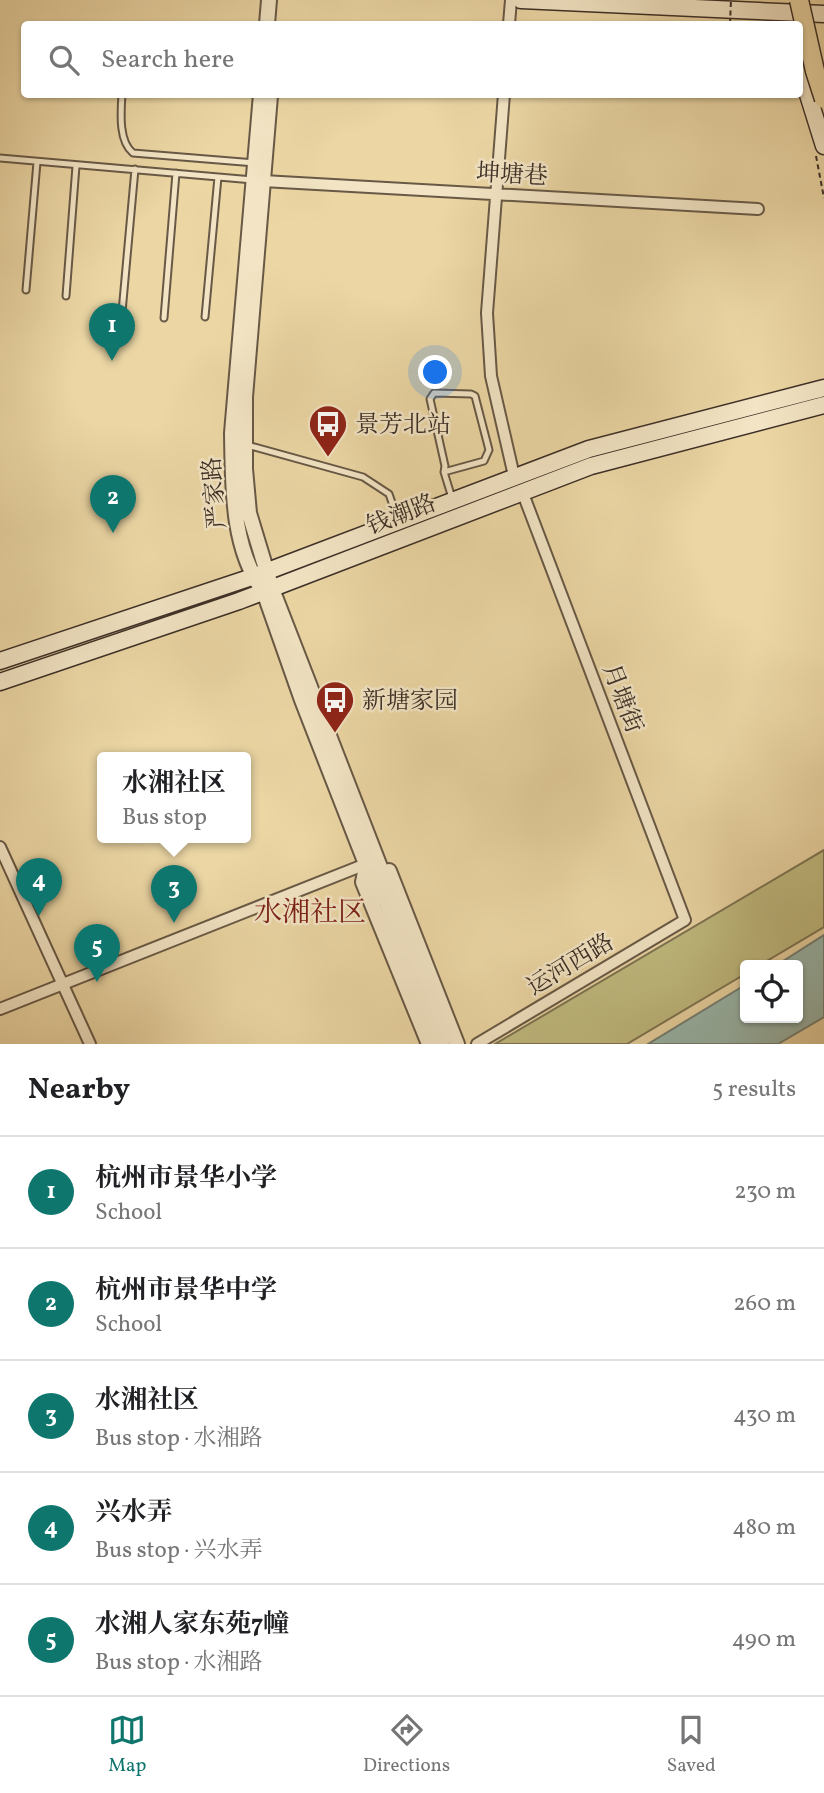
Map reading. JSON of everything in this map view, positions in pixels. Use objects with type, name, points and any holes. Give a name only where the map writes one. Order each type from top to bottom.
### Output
[{"type":"main road","points":[[521,0],[824,14]]},
{"type":"main road","points":[[799,0],[824,99]]},
{"type":"main road","points":[[811,0],[824,58]]},
{"type":"main road","points":[[803,79],[824,146]]},
{"type":"main road","name":"钱潮路","points":[[0,661],[260,574],[589,449],[824,388]]},
{"type":"main road","name":"钱潮路","points":[[0,682],[268,590],[605,461],[824,405]]},
{"type":"street","points":[[267,21],[269,0]]},
{"type":"street","points":[[276,21],[278,0]]},
{"type":"street","points":[[509,21],[511,0]]},
{"type":"street","name":"严家路","points":[[260,574],[249,513],[244,444],[258,181],[254,163],[261,98]]},
{"type":"street","name":"严家路","points":[[269,98],[258,181],[232,433],[238,527],[268,590],[370,841],[387,885],[386,901]]},
{"type":"street","points":[[504,98],[486,306],[491,376],[514,476]]},
{"type":"street","name":"坤塘巷","points":[[258,181],[758,209]]},
{"type":"street","name":"月塘街","points":[[522,491],[685,920]]},
{"type":"street","name":"严家路","points":[[268,590],[302,700],[366,864],[377,890],[386,901],[442,1044]]},
{"type":"street","name":"严家路","points":[[370,841],[383,853],[457,1044]]},
{"type":"street","points":[[0,846],[90,1044]]},
{"type":"street","points":[[0,1009],[366,864]]},
{"type":"street","name":"严家路","points":[[366,864],[363,882],[429,1044]]},
{"type":"street","name":"运河西路","points":[[477,1044],[685,920]]},
{"type":"lane","points":[[122,98],[120,120],[128,149],[133,153],[254,163]]},
{"type":"lane","points":[[0,158],[258,181]]},
{"type":"lane","points":[[26,290],[37,162]]},
{"type":"lane","points":[[66,296],[76,166]]},
{"type":"lane","points":[[122,312],[135,169]]},
{"type":"lane","points":[[164,318],[176,173]]},
{"type":"lane","points":[[205,317],[218,177]]},
{"type":"lane","points":[[444,472],[484,461],[488,456],[489,450],[475,396],[471,394],[433,393],[430,399],[446,466],[444,472],[453,500]]},
{"type":"lane","points":[[244,444],[363,477],[389,494],[398,521]]},
{"type":"path","points":[[730,21],[731,0]]},
{"type":"shaded area","points":[[824,850],[824,927],[768,960],[740,960],[740,977],[627,1044],[495,1044]]},
{"type":"water","points":[[824,935],[824,1017],[778,1044],[648,1044],[740,988],[740,1023],[803,1023],[803,960],[785,960]]},
{"type":"place","name":"杭州市景华小学","points":[[112,361]]},
{"type":"place","name":"景芳北站","points":[[328,458]]},
{"type":"place","name":"杭州市景华中学","points":[[113,533]]},
{"type":"place","name":"新塘家园","points":[[335,734]]},
{"type":"place","name":"兴水弄","points":[[39,916]]},
{"type":"place","name":"水湘社区","points":[[174,923]]},
{"type":"place","name":"水湘人家东苑7幢","points":[[97,982]]},
{"type":"district","name":"水湘社区","points":[[310,911]]}]
